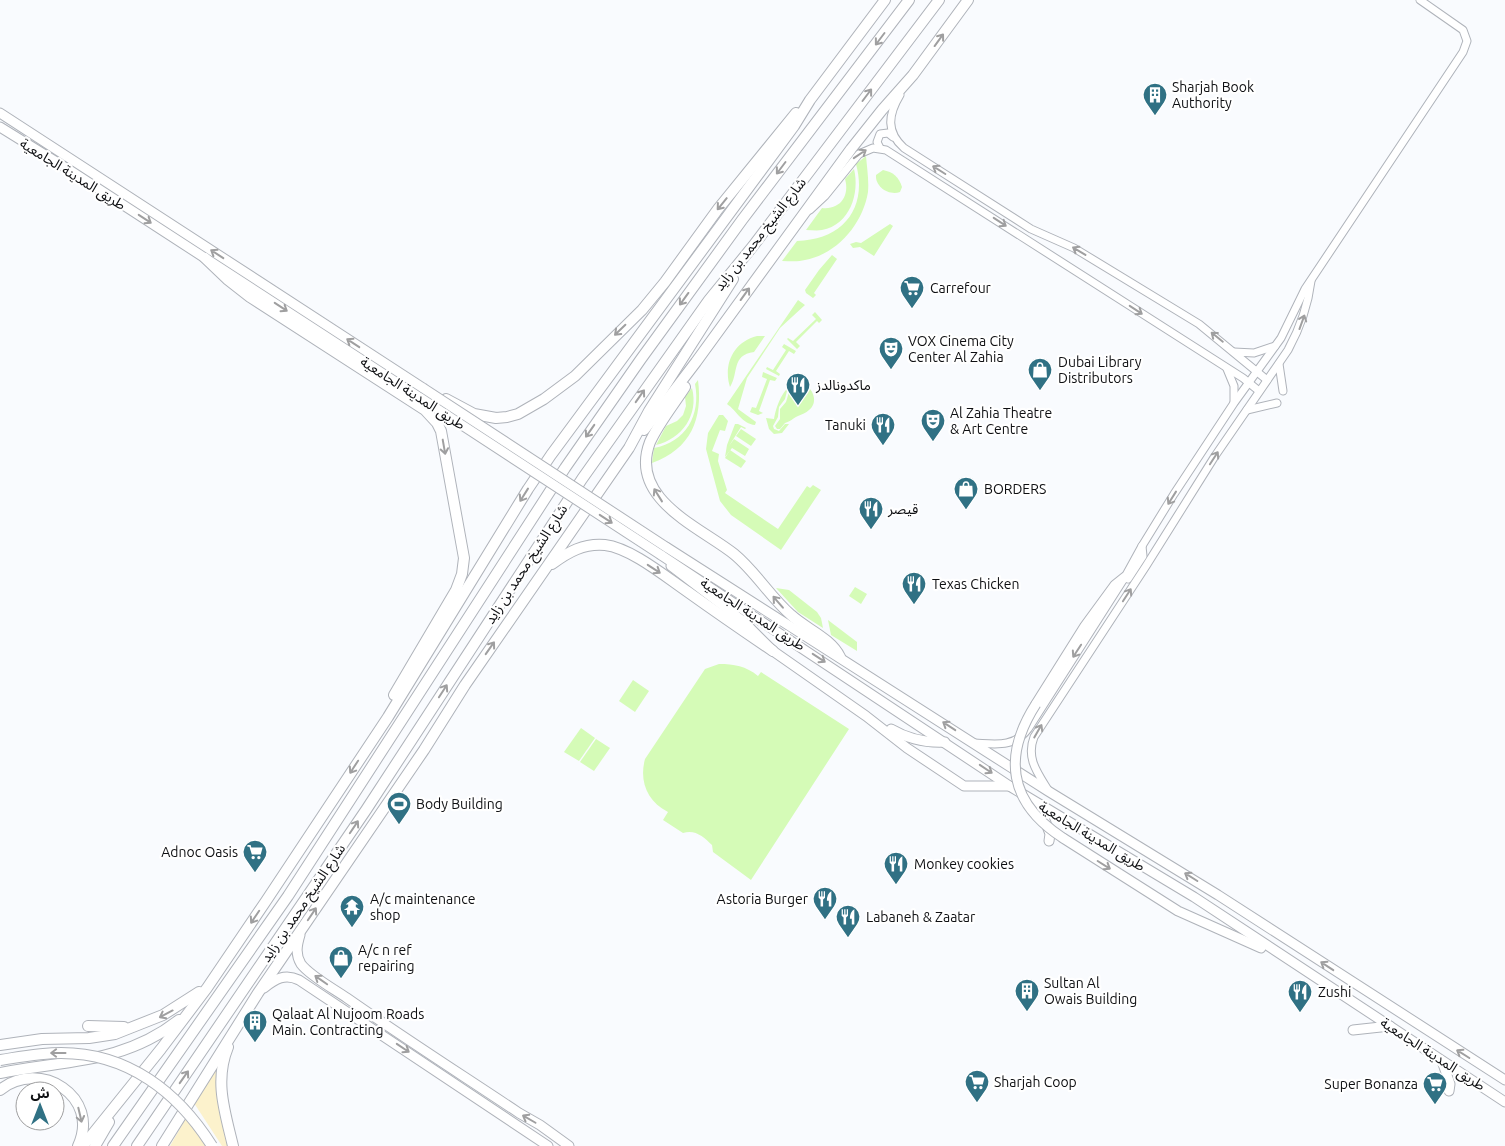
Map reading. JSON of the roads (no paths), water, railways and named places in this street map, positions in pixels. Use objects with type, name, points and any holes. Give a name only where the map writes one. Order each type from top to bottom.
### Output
[{"type":"highway","points":[[83,1146],[206,988],[388,717],[551,454],[885,0]]},
{"type":"highway","name":"شارع الشيخ محمد بن زايد","points":[[113,1146],[288,896],[492,578],[635,366],[742,220],[909,0]]},
{"type":"highway","name":"شارع الشيخ محمد بن زايد","points":[[137,1146],[366,810],[582,479],[699,315],[939,0]]},
{"type":"highway","points":[[629,448],[655,417],[882,110],[913,75],[968,0]]},
{"type":"highway","points":[[421,392],[474,414],[496,418],[518,414],[560,388],[589,363],[642,310],[665,282],[718,209],[795,114],[810,100]]},
{"type":"highway","points":[[162,1146],[258,993],[441,723],[465,684],[629,448],[753,246]]},
{"type":"highway","points":[[205,258],[226,279],[250,296],[425,410],[437,423],[441,431],[463,550],[462,574],[456,590],[402,682],[364,752]]},
{"type":"highway","points":[[696,362],[689,380],[650,444],[646,463],[652,486],[667,508],[733,554],[754,574],[786,611],[833,646],[840,657]]},
{"type":"highway","points":[[547,567],[568,552],[585,546],[606,545],[617,548],[654,569],[773,652]]},
{"type":"highway","points":[[366,810],[393,785],[423,743],[441,723]]},
{"type":"highway","points":[[0,1045],[42,1039],[102,1036],[140,1026],[175,1009],[206,988]]},
{"type":"highway","points":[[5,1072],[90,1060],[121,1052],[150,1039],[189,1012]]},
{"type":"highway","points":[[88,1026],[114,1028],[140,1026]]},
{"type":"highway","points":[[233,1031],[222,1065],[220,1085],[221,1099],[233,1146]]},
{"type":"highway","points":[[0,1060],[39,1054],[73,1053],[101,1058],[127,1067],[148,1077],[175,1099],[191,1116],[212,1146]]},
{"type":"highway","points":[[0,1090],[14,1082],[37,1078],[49,1080],[66,1090],[78,1105],[81,1114],[82,1134],[78,1146]]},
{"type":"highway","points":[[95,1146],[129,1089]]},
{"type":"main road","name":"طريق المدينة الجامعية","points":[[0,113],[664,551],[1011,786],[1176,886],[1505,1102]]},
{"type":"main road","name":"طريق المدينة الجامعية","points":[[0,127],[205,258],[421,392]]},
{"type":"main road","name":"طريق المدينة الجامعية","points":[[664,551],[840,657],[1048,791],[1211,890],[1505,1080]]},
{"type":"main road","points":[[664,551],[676,572],[743,621],[773,652],[866,716],[907,748],[964,786],[1011,786]]},
{"type":"main road","points":[[1124,577],[1085,626],[1023,725],[1016,748],[1015,760],[1018,784],[1022,796],[1034,815],[1043,824],[1178,911],[1274,952]]},
{"type":"main road","points":[[866,716],[911,739],[924,742],[945,742]]},
{"type":"main road","points":[[1039,804],[1049,832],[1049,841]]},
{"type":"main road","points":[[302,929],[297,950],[298,958],[302,965],[363,1009],[569,1146]]},
{"type":"main road","points":[[258,993],[275,979],[290,976],[299,980],[548,1146]]},
{"type":"main road","points":[[331,1000],[336,997],[355,1008],[363,1009]]},
{"type":"main road","points":[[1353,1030],[1390,1026]]},
{"type":"main road","points":[[1442,1061],[1450,1084],[1449,1091]]},
{"type":"street","points":[[975,743],[1005,744],[1016,740],[1024,734],[1234,403],[1275,346],[1302,294],[1466,46],[1466,35],[1463,30],[1420,0]]},
{"type":"street","points":[[894,137],[890,120],[892,112],[913,75]]},
{"type":"street","points":[[880,148],[877,142],[880,134],[888,133],[904,148],[1032,229],[1074,248],[1199,324],[1267,380]]},
{"type":"street","points":[[804,215],[820,201],[859,154],[866,150],[880,148],[897,156],[1227,368],[1259,391]]},
{"type":"street","points":[[1048,791],[1034,766],[1030,752],[1034,737],[1246,410],[1288,350],[1300,326],[1308,302],[1311,281]]},
{"type":"street","points":[[1234,352],[1254,353],[1275,346]]},
{"type":"street","points":[[1279,364],[1283,391]]},
{"type":"street","points":[[1227,368],[1234,386],[1234,403]]},
{"type":"street","points":[[1246,410],[1277,403]]},
{"type":"street","points":[[1098,638],[1095,634],[1096,629],[1142,558],[1144,551],[1142,546]]},
{"type":"street","points":[[1054,704],[1064,699]]},
{"type":"place","name":"Sharjah Book Authority","points":[[1155,116]]},
{"type":"place","name":"Carrefour","points":[[912,309]]},
{"type":"place","name":"VOX Cinema City Center Al Zahia","points":[[891,370]]},
{"type":"place","name":"Dubai Library Distributors","points":[[1040,391]]},
{"type":"place","name":"ماكدونالدز","points":[[798,406]]},
{"type":"place","name":"Al Zahia Theatre & Art Centre","points":[[933,442]]},
{"type":"place","name":"Tanuki","points":[[883,446]]},
{"type":"place","name":"BORDERS","points":[[966,510]]},
{"type":"place","name":"قيصر","points":[[871,530]]},
{"type":"place","name":"Texas Chicken","points":[[914,605]]},
{"type":"place","name":"Body Building","points":[[399,825]]},
{"type":"place","name":"Adnoc Oasis","points":[[255,873]]},
{"type":"place","name":"Monkey cookies","points":[[896,885]]},
{"type":"place","name":"Astoria Burger","points":[[825,920]]},
{"type":"place","name":"A/c maintenance shop","points":[[352,928]]},
{"type":"place","name":"Labaneh & Zaatar","points":[[848,938]]},
{"type":"place","name":"A/c n ref repairing","points":[[341,979]]},
{"type":"place","name":"Sultan Al Owais Building","points":[[1027,1012]]},
{"type":"place","name":"Zushi","points":[[1300,1013]]},
{"type":"place","name":"Qalaat Al Nujoom Roads Main. Contracting","points":[[255,1043]]},
{"type":"place","name":"Sharjah Coop","points":[[977,1103]]},
{"type":"place","name":"Super Bonanza","points":[[1435,1105]]}]
